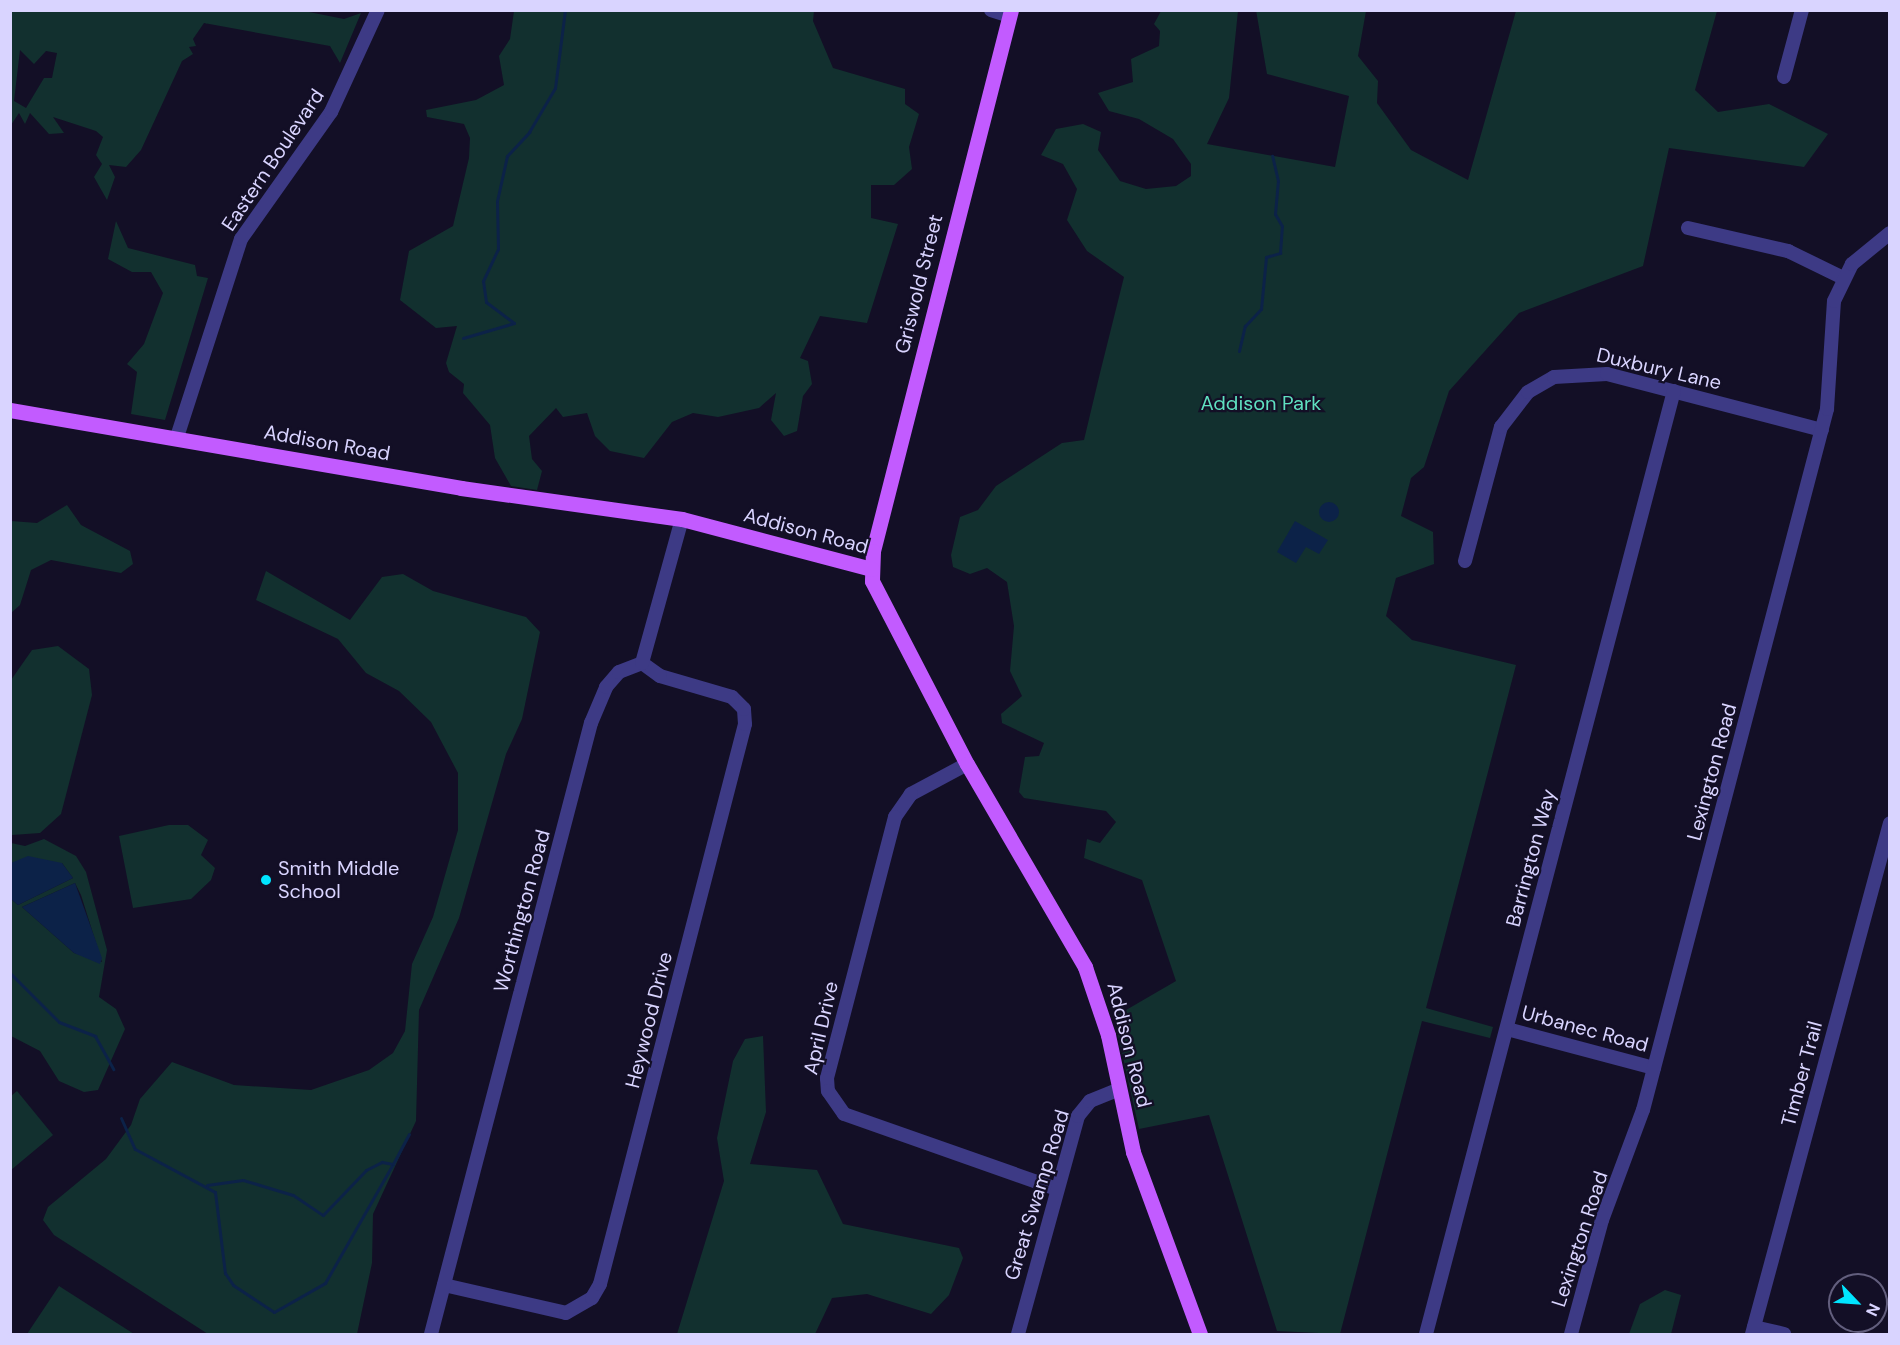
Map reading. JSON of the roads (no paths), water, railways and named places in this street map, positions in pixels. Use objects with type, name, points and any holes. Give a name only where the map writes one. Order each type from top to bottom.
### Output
[{"type":"main road","name":"Griswold Street","points":[[871,569],[1010,13]]},
{"type":"main road","name":"Addison Road","points":[[10,410],[177,437],[408,479],[682,519],[871,569],[897,637],[967,764],[1085,967],[1099,1000],[1133,1152],[1200,1335]]},
{"type":"street","name":"Eastern Boulevard","points":[[177,437],[241,239],[331,112],[378,10]]},
{"type":"street","points":[[991,10],[1010,13]]},
{"type":"street","points":[[1784,77],[1802,10]]},
{"type":"street","points":[[1688,228],[1788,251],[1843,278]]},
{"type":"street","name":"Lexington Road","points":[[1570,1335],[1654,1068],[1822,430],[1833,379],[1833,312],[1843,278],[1858,256],[1890,233]]},
{"type":"street","name":"Duxbury Lane","points":[[1465,561],[1497,437],[1528,392],[1554,377],[1584,371],[1674,391],[1822,430]]},
{"type":"street","name":"Barrington Way","points":[[1426,1335],[1674,391]]},
{"type":"street","points":[[642,663],[682,519]]},
{"type":"street","name":"Worthington Road","points":[[431,1335],[591,723],[606,687],[619,672],[642,663]]},
{"type":"street","name":"Heywood Drive","points":[[444,1285],[566,1313],[592,1298],[600,1284],[745,724],[744,709],[732,697],[660,676],[642,663]]},
{"type":"street","name":"April Drive","points":[[967,764],[912,794],[895,817],[827,1078],[828,1091],[844,1114],[1057,1189]]},
{"type":"street","name":"Timber Trail","points":[[1753,1331],[1890,823]]},
{"type":"street","name":"Urbanec Road","points":[[1507,1029],[1654,1068]]},
{"type":"street","name":"Great Swamp Road","points":[[1018,1335],[1057,1189],[1081,1110],[1094,1098],[1120,1089]]},
{"type":"street","points":[[1753,1331],[1785,1335]]},
{"type":"water","points":[[1329,502],[1336,505],[1339,512],[1336,519],[1329,522],[1322,519],[1319,512],[1322,505]]},
{"type":"water","points":[[1295,521],[1328,540],[1319,554],[1306,547],[1296,563],[1277,552]]},
{"type":"water","points":[[28,856],[62,863],[73,878],[18,905],[11,899],[11,863]]},
{"type":"water","points":[[75,883],[102,958],[100,964],[74,953],[22,907]]},
{"type":"waterway","points":[[463,338],[514,323],[486,302],[483,281],[498,249],[497,201],[507,156],[529,132],[555,88],[565,10]]},
{"type":"waterway","points":[[1239,351],[1245,326],[1261,309],[1266,257],[1280,253],[1282,226],[1275,214],[1278,181],[1272,156]]},
{"type":"waterway","points":[[10,973],[59,1022],[95,1036],[113,1069]]},
{"type":"waterway","points":[[121,1118],[135,1149],[215,1192],[225,1273],[233,1285],[274,1312],[325,1283],[393,1164]]},
{"type":"waterway","points":[[207,1185],[243,1180],[293,1195],[323,1215],[366,1170],[382,1162],[393,1164],[409,1134]]},
{"type":"place","name":"Smith Middle School","points":[[266,880]]},
{"type":"park label","name":"Addison Park","points":[[1261,403]]}]
